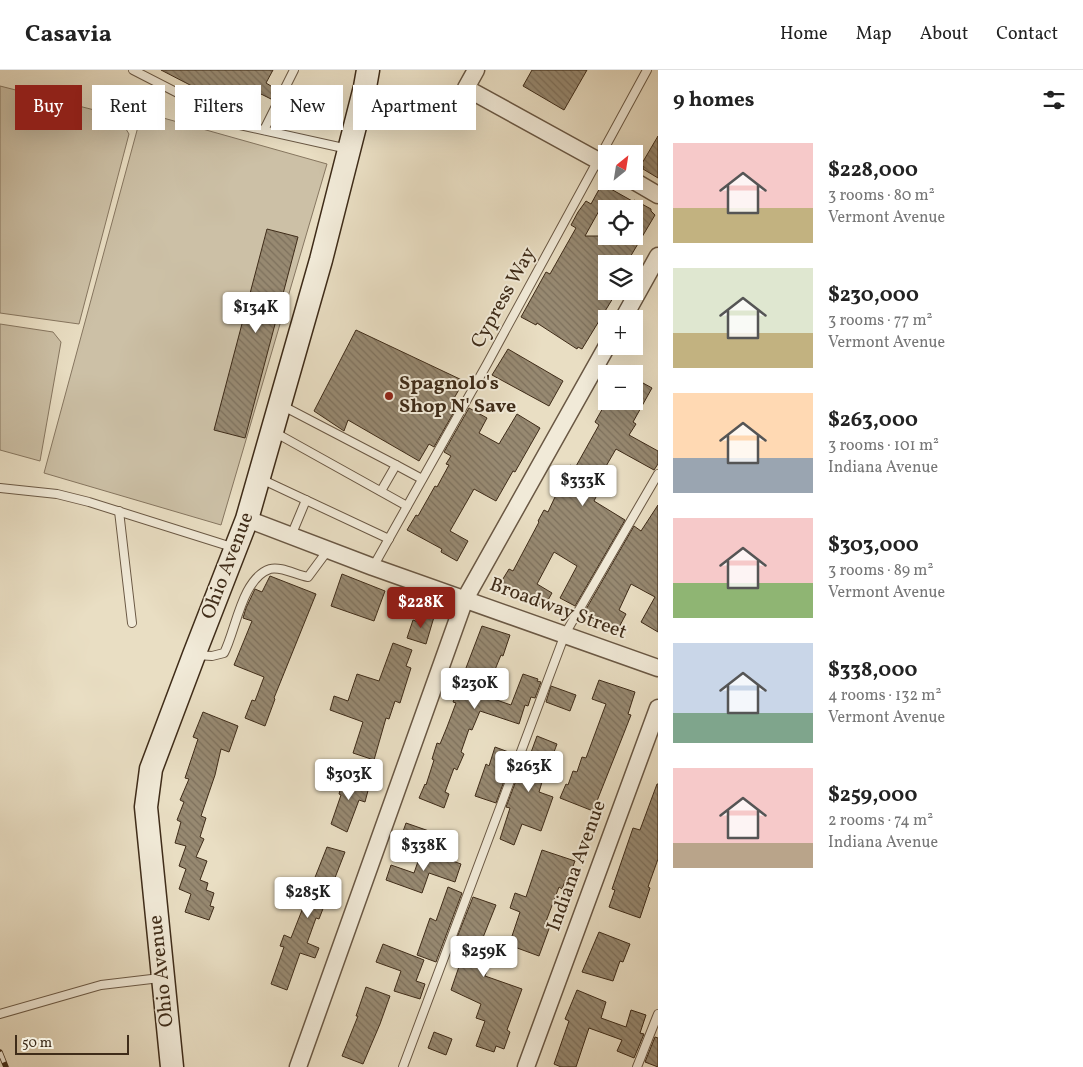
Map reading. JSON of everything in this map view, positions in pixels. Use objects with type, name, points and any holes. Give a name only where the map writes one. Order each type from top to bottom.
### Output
[{"type":"main road","name":"Ohio Avenue","points":[[172,1067],[146,807],[151,769],[247,520],[321,260],[368,70]]},
{"type":"street","points":[[476,70],[466,88],[598,161]]},
{"type":"street","points":[[643,186],[658,195]]},
{"type":"street","points":[[628,310],[658,256]]},
{"type":"street","points":[[298,1067],[465,598],[602,355]]},
{"type":"street","name":"Broadway Street","points":[[247,520],[373,567],[465,598],[658,668]]},
{"type":"street","name":"Indiana Avenue","points":[[526,1067],[658,708]]},
{"type":"lane","points":[[133,70],[240,125],[349,149]]},
{"type":"lane","points":[[264,130],[294,70]]},
{"type":"lane","name":"Cypress Way","points":[[611,145],[647,70]]},
{"type":"lane","name":"Cypress Way","points":[[373,567],[598,170]]},
{"type":"lane","points":[[280,404],[422,480]]},
{"type":"lane","points":[[272,431],[407,506]]},
{"type":"lane","points":[[381,491],[396,465]]},
{"type":"lane","points":[[403,1067],[565,634],[658,474]]},
{"type":"lane","points":[[259,478],[389,539]]},
{"type":"lane","points":[[0,488],[57,494],[235,548]]},
{"type":"lane","points":[[291,536],[306,500]]},
{"type":"lane","points":[[118,511],[132,623]]},
{"type":"lane","points":[[194,654],[212,656],[224,652],[248,589],[262,574],[277,569],[308,577],[328,550]]},
{"type":"lane","points":[[0,1014],[102,985],[162,978]]},
{"type":"lane","points":[[638,1067],[658,1014]]},
{"type":"shaded area","points":[[0,86],[15,90],[15,130],[82,130],[82,107],[92,109],[92,130],[127,130],[129,134],[79,324],[0,313]]},
{"type":"shaded area","points":[[165,118],[175,121],[175,130],[206,130],[327,164],[221,525],[44,473],[137,130],[165,130]]},
{"type":"shaded area","points":[[0,324],[53,332],[61,342],[40,461],[0,450]]},
{"type":"building","points":[[161,70],[273,70],[266,83],[271,86],[271,99],[261,94],[261,85],[190,85]]},
{"type":"building","points":[[532,70],[587,70],[564,110],[523,86]]},
{"type":"building","points":[[658,136],[658,178],[643,169],[643,162]]},
{"type":"building","points":[[599,190],[613,190],[630,200],[598,200],[598,213],[585,236],[598,236],[598,245],[637,245],[631,255],[598,255],[598,300],[612,300],[606,310],[598,310],[598,323],[582,349],[578,347],[577,349],[537,323],[536,325],[521,317],[546,272],[550,274],[576,228],[571,225],[586,201],[591,204]]},
{"type":"building","points":[[643,205],[651,209],[655,215],[643,235]]},
{"type":"building","points":[[267,229],[298,237],[245,438],[214,430]]},
{"type":"building","name":"Spagnolo's Shop N' Save","points":[[356,330],[464,381],[453,400],[459,403],[434,447],[429,444],[419,461],[348,420],[344,431],[314,411]]},
{"type":"building","points":[[508,349],[563,381],[549,406],[492,375]]},
{"type":"building","points":[[643,383],[652,388],[643,404]]},
{"type":"building","points":[[469,408],[487,418],[479,433],[499,444],[517,414],[540,428],[496,501],[474,489],[450,531],[468,541],[457,561],[441,552],[442,549],[407,530],[416,515],[418,516],[435,486],[437,487],[449,465],[446,464],[451,456],[444,452]]},
{"type":"building","points":[[602,410],[640,410],[633,422],[636,424],[629,435],[658,451],[658,464],[654,470],[616,449],[598,480],[603,483],[594,501],[625,520],[575,606],[560,598],[577,566],[554,552],[537,584],[552,593],[544,607],[501,582],[509,569],[513,571],[544,510],[548,512],[570,465],[575,468],[599,425],[595,422]]},
{"type":"building","points":[[658,505],[658,632],[641,622],[655,597],[631,584],[619,610],[626,614],[616,633],[588,618],[590,614],[585,611],[634,526],[641,531]]},
{"type":"building","points":[[342,574],[385,591],[374,621],[331,606]]},
{"type":"building","points":[[270,576],[316,594],[274,698],[265,726],[245,718],[252,700],[255,701],[264,677],[234,665],[252,621],[243,618],[246,608],[255,589],[262,592]]},
{"type":"building","points":[[421,612],[434,617],[426,644],[407,638],[413,620],[418,622]]},
{"type":"building","points":[[482,626],[510,635],[503,656],[501,655],[492,677],[495,678],[488,697],[511,705],[523,674],[538,679],[537,681],[541,682],[535,698],[531,697],[528,706],[525,705],[519,724],[480,711],[472,730],[469,729],[461,752],[464,754],[457,770],[454,768],[445,792],[449,794],[444,808],[419,798],[426,785],[437,743],[440,744],[447,727],[456,703],[453,702]]},
{"type":"building","points":[[393,643],[412,650],[406,666],[411,668],[400,703],[395,701],[389,719],[386,718],[374,760],[353,753],[363,722],[330,710],[334,696],[348,701],[357,674],[379,681]]},
{"type":"building","points":[[599,680],[635,692],[628,714],[631,715],[593,811],[560,798],[566,784],[568,785],[573,771],[577,772],[582,757],[586,758],[606,704],[592,699]]},
{"type":"building","points":[[551,686],[576,695],[570,711],[546,702]]},
{"type":"building","points":[[203,712],[238,726],[229,752],[221,749],[215,775],[201,816],[206,818],[200,837],[204,839],[196,857],[207,861],[200,880],[208,883],[206,890],[214,893],[210,906],[214,907],[209,920],[185,912],[191,894],[179,889],[186,869],[179,866],[186,846],[175,843],[181,822],[177,820],[184,802],[180,800],[189,779],[185,778],[198,739],[193,737]]},
{"type":"building","points":[[537,736],[557,744],[551,760],[549,759],[539,792],[553,797],[541,831],[522,824],[514,845],[500,839],[510,808],[506,807],[525,757],[529,758]]},
{"type":"building","points":[[495,747],[514,754],[496,803],[475,796],[486,764],[489,766]]},
{"type":"building","points":[[344,776],[370,783],[365,802],[359,800],[347,832],[331,824],[341,795],[339,794]]},
{"type":"building","points":[[657,784],[658,859],[640,918],[609,907],[615,890],[612,889],[633,828],[640,830]]},
{"type":"building","points":[[406,823],[429,831],[423,848],[400,840]]},
{"type":"building","points":[[327,847],[345,852],[319,919],[316,918],[307,943],[319,948],[315,958],[300,953],[287,990],[271,984],[284,947],[280,946],[284,935],[291,938]]},
{"type":"building","points":[[422,850],[461,864],[455,882],[429,873],[422,893],[386,880],[391,865],[414,873]]},
{"type":"building","points":[[542,850],[575,861],[562,889],[559,887],[545,924],[550,926],[539,956],[509,945],[520,912],[510,908],[515,893],[526,897]]},
{"type":"building","points":[[448,887],[462,893],[436,962],[417,955],[430,918],[436,921]]},
{"type":"building","points":[[473,897],[496,905],[482,940],[496,945],[485,976],[522,989],[507,1030],[510,1032],[504,1049],[496,1046],[494,1052],[476,1046],[485,1021],[476,1018],[481,1004],[451,990],[465,949],[454,945]]},
{"type":"building","points":[[599,932],[630,944],[623,962],[620,961],[613,981],[582,972]]},
{"type":"building","points":[[383,944],[424,960],[416,981],[425,984],[420,999],[394,991],[401,971],[376,962]]},
{"type":"building","points":[[366,987],[390,996],[363,1064],[342,1056],[358,1016],[356,1016]]},
{"type":"building","points":[[577,990],[606,1002],[601,1018],[626,1027],[631,1010],[646,1015],[640,1033],[644,1034],[634,1058],[617,1051],[622,1040],[589,1028],[576,1067],[561,1067],[554,1064],[569,1021],[565,1019]]},
{"type":"building","points":[[434,1032],[452,1039],[446,1055],[428,1048]]},
{"type":"building","points":[[655,1037],[658,1038],[658,1067],[645,1062]]},
{"type":"railway","points":[[0,1052],[6,1067]]},
{"type":"place","name":"Spagnolo's Shop N' Save","points":[[389,396]]}]
